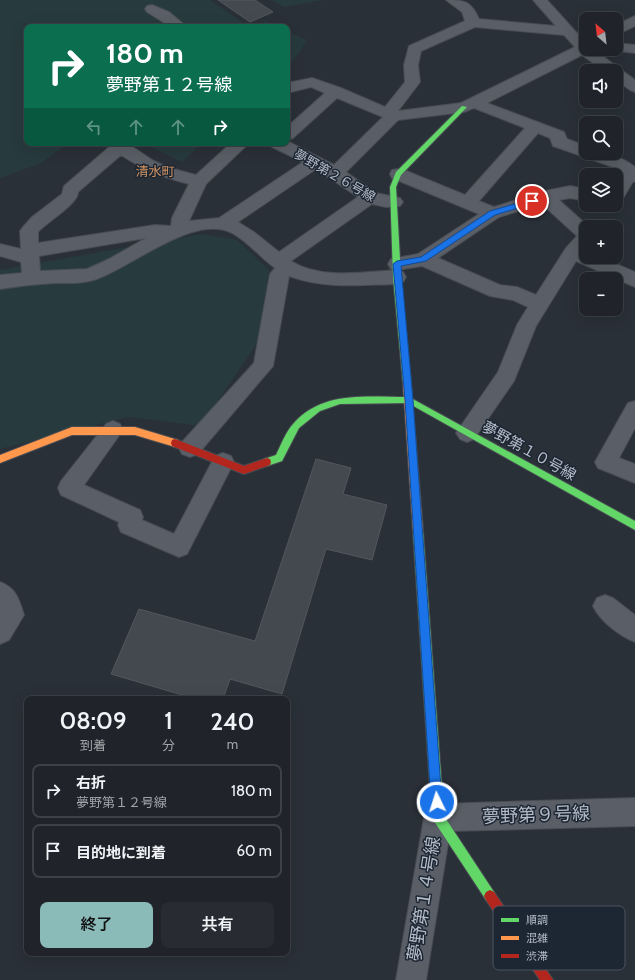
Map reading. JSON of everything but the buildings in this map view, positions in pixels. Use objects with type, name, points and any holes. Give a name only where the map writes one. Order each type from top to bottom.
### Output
[{"type":"street","points":[[453,0],[468,10],[473,23]]},
{"type":"street","points":[[560,0],[543,4],[579,42]]},
{"type":"street","points":[[152,9],[164,15],[176,24]]},
{"type":"street","points":[[623,27],[635,20]]},
{"type":"street","points":[[336,173],[390,115],[413,82],[411,65],[414,49],[473,23],[568,31]]},
{"type":"street","points":[[623,48],[635,49]]},
{"type":"street","points":[[497,906],[438,818],[409,400],[397,270],[393,187],[398,174],[469,105],[579,51]]},
{"type":"street","points":[[595,56],[604,64]]},
{"type":"street","points":[[623,78],[635,87]]},
{"type":"street","points":[[290,87],[312,82],[390,115],[469,105],[558,135],[559,142],[579,149]]},
{"type":"street","points":[[290,132],[336,91]]},
{"type":"street","points":[[468,203],[535,126]]},
{"type":"street","points":[[0,282],[31,278],[89,275],[115,264],[174,231],[199,181],[238,146]]},
{"type":"street","name":"夢野第２６号線","points":[[284,146],[336,173],[370,197],[386,203],[394,202]]},
{"type":"street","points":[[31,278],[28,253],[29,231],[70,196],[70,190],[120,147],[148,165],[167,173],[199,181]]},
{"type":"street","points":[[611,160],[619,163],[634,175],[626,179],[623,184]]},
{"type":"street","points":[[221,225],[315,162]]},
{"type":"street","points":[[398,174],[492,213]]},
{"type":"street","points":[[0,250],[22,256],[35,250],[155,231],[174,231],[208,224],[227,225],[245,234],[282,264],[301,274],[332,279],[397,270],[423,259],[492,213],[545,197],[570,192],[579,194]]},
{"type":"street","points":[[190,448],[263,366],[282,264],[370,197]]},
{"type":"street","points":[[545,197],[579,229]]},
{"type":"street","points":[[467,433],[507,375],[527,325],[572,252],[579,244]]},
{"type":"street","points":[[572,252],[635,280]]},
{"type":"street","points":[[423,259],[497,291],[517,294],[540,305]]},
{"type":"street","points":[[0,459],[72,432],[114,430],[135,431],[190,448],[244,470],[279,458],[296,426],[317,409],[340,401],[409,400]]},
{"type":"street","name":"夢野第１０号線","points":[[409,400],[635,526]]},
{"type":"street","points":[[635,409],[606,462],[635,474]]},
{"type":"street","points":[[114,430],[69,488],[132,517],[129,525],[179,547],[223,462]]},
{"type":"street","points":[[0,593],[8,601],[12,615],[0,632]]},
{"type":"street","points":[[605,606],[635,630]]},
{"type":"street","name":"夢野第９号線","points":[[438,818],[635,812]]},
{"type":"street","name":"夢野第１４号線","points":[[411,980],[438,818]]},
{"type":"street","points":[[540,970],[547,980]]},
{"type":"green space","points":[[0,0],[210,0],[245,24],[24,24],[24,146],[64,146],[41,163],[0,178]]},
{"type":"green space","points":[[271,0],[324,0],[284,7]]},
{"type":"green space","points":[[266,21],[272,24],[255,24]]},
{"type":"green space","points":[[290,32],[306,40],[300,52],[290,64]]},
{"type":"green space","points":[[149,146],[199,146],[182,162]]},
{"type":"green space","points":[[202,234],[237,240],[269,270],[261,337],[201,426],[128,417],[0,449],[0,270]]},
{"type":"traffic: fast","points":[[407,383],[397,277],[393,187],[398,174],[464,107]]},
{"type":"traffic: fast","points":[[267,462],[279,458],[296,426],[317,409],[340,401],[409,400],[635,526]]},
{"type":"traffic: fast","points":[[418,531],[438,818],[490,896]]},
{"type":"traffic: slow","points":[[407,383],[418,531]]},
{"type":"traffic: slow","points":[[0,459],[72,431],[135,431],[175,443]]},
{"type":"traffic: jam","points":[[175,443],[244,470],[267,462]]},
{"type":"traffic: jam","points":[[490,896],[497,906]]},
{"type":"traffic: jam","points":[[540,970],[547,980]]},
{"type":"district","name":"清水町","points":[[155,171]]},
{"type":"route","points":[[437,802],[409,400],[397,264],[423,259],[492,213],[532,201]]}]
